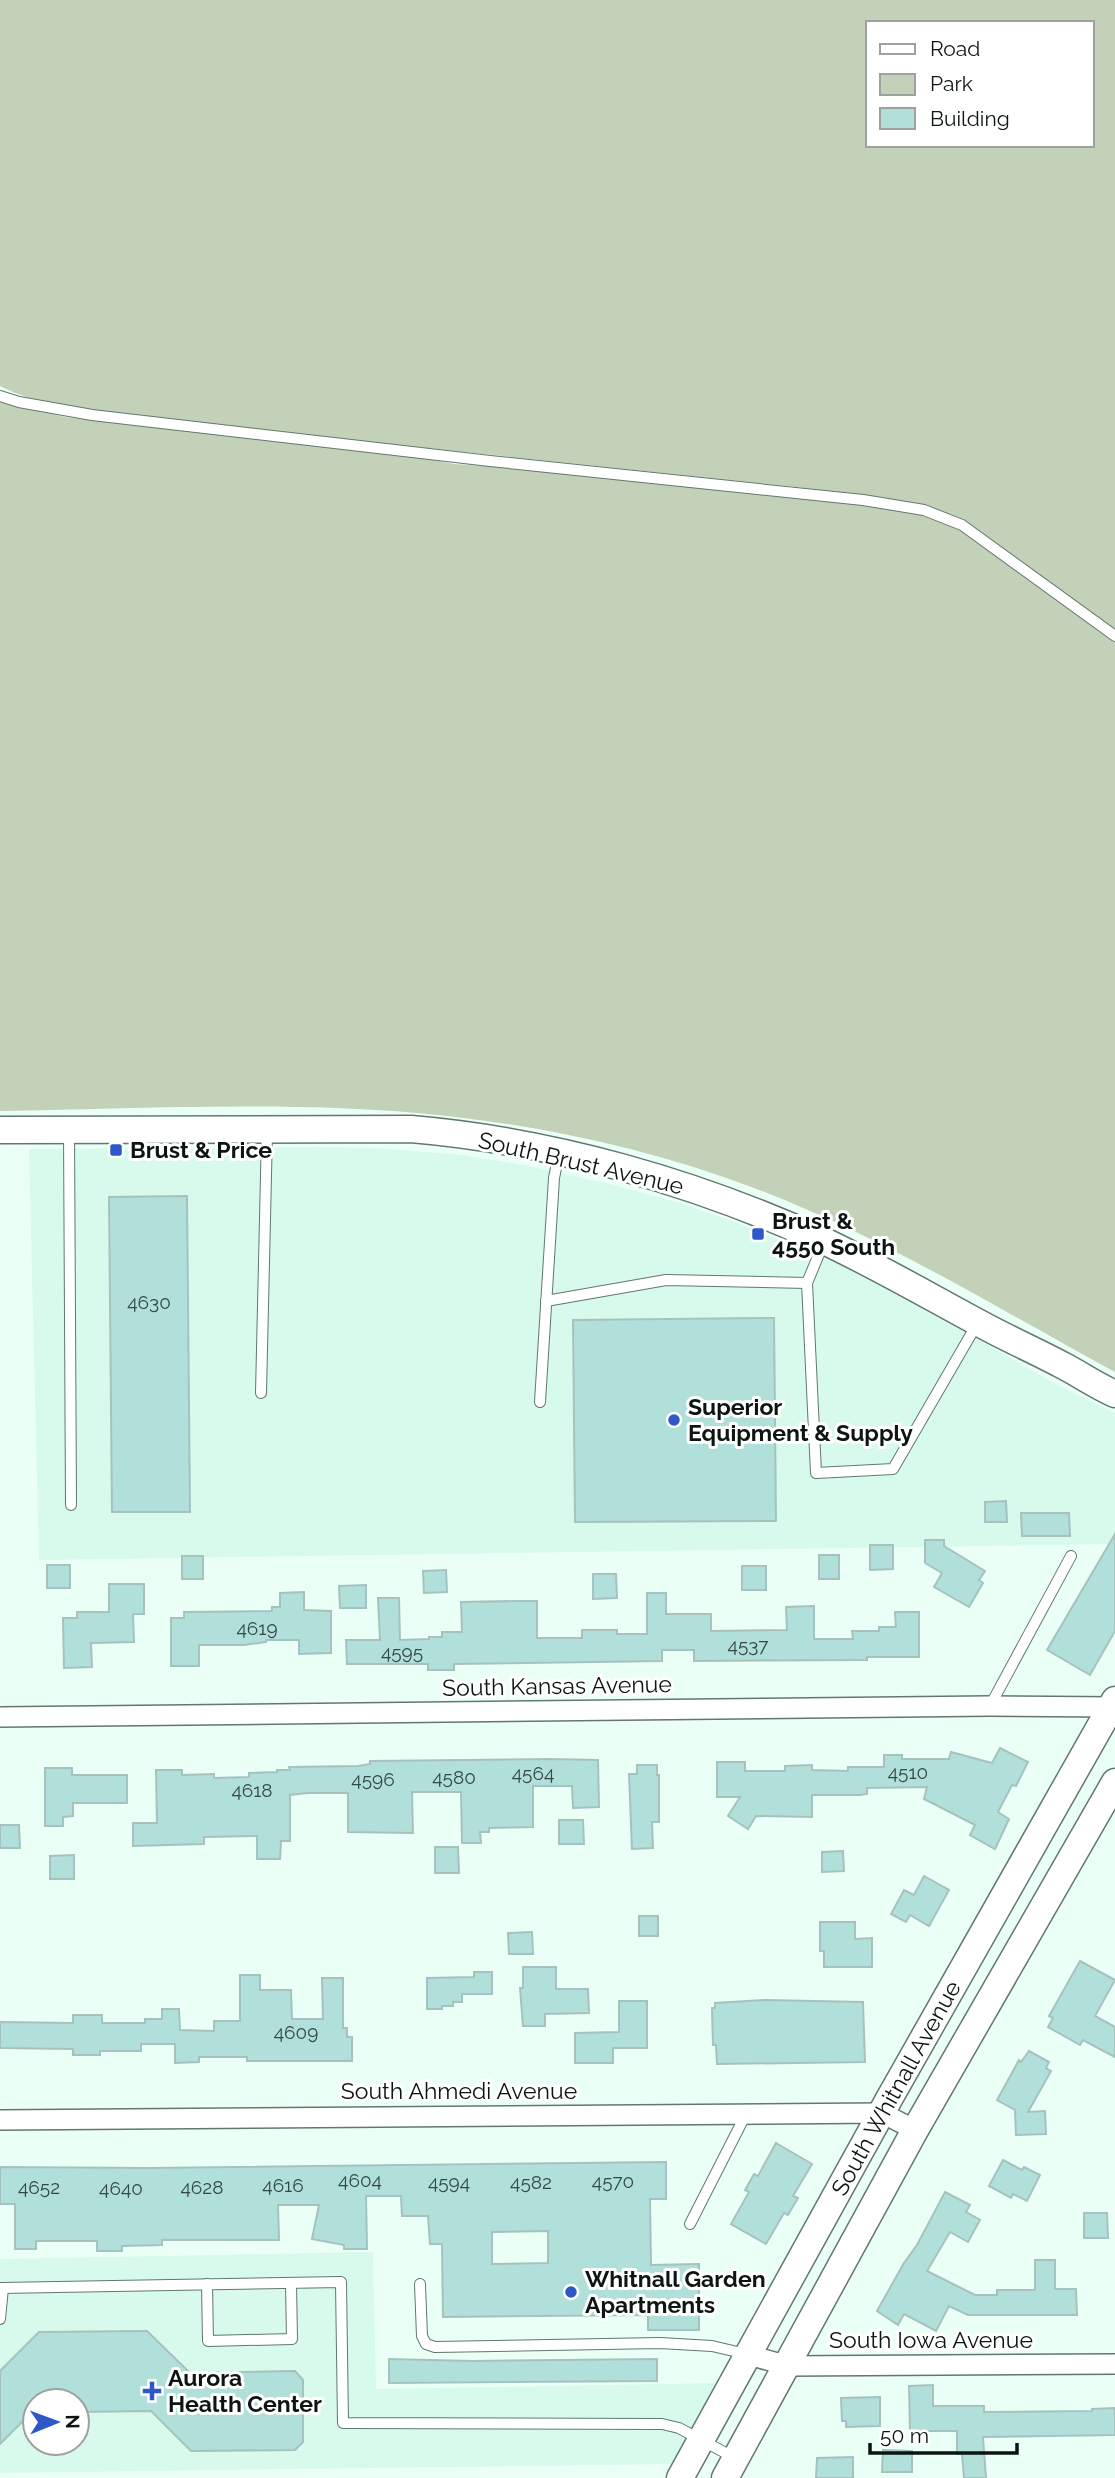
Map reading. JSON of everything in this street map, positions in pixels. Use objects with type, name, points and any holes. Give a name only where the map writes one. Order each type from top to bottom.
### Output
[{"type":"street","name":"South Brust Avenue","points":[[0,1130],[411,1129],[517,1143],[698,1191],[824,1242],[946,1303],[1115,1394]]},
{"type":"street","name":"South Kansas Avenue","points":[[0,1717],[1114,1705]]},
{"type":"street","name":"South Whitnall Avenue","points":[[680,2478],[882,2113],[1114,1705]]},
{"type":"street","name":"South Whitnall Avenue","points":[[731,2469],[915,2130],[1115,1782]]},
{"type":"street","points":[[987,1926],[1023,1945]]},
{"type":"street","name":"South Ahmedi Avenue","points":[[0,2120],[882,2113],[915,2130]]},
{"type":"street","name":"South Iowa Avenue","points":[[749,2355],[788,2366],[1115,2364]]},
{"type":"lane","points":[[0,396],[92,415],[916,508],[961,525],[1115,636]]},
{"type":"lane","points":[[261,1393],[267,1128]]},
{"type":"lane","points":[[69,1130],[71,1505]]},
{"type":"lane","points":[[540,1402],[554,1178],[559,1153]]},
{"type":"lane","points":[[824,1242],[807,1283],[816,1473],[893,1469],[978,1322]]},
{"type":"lane","points":[[546,1301],[666,1280],[807,1283]]},
{"type":"lane","points":[[990,1706],[1072,1556]]},
{"type":"lane","points":[[690,2224],[747,2114]]},
{"type":"lane","points":[[0,2319],[2,2288],[341,2282],[343,2423],[662,2424],[679,2428],[702,2439],[731,2469]]},
{"type":"lane","points":[[207,2284],[208,2341],[292,2339],[291,2283]]},
{"type":"lane","points":[[420,2284],[422,2336],[426,2344],[435,2347],[660,2343],[712,2346],[749,2355]]},
{"type":"shaded area","points":[[376,1148],[463,1155],[614,1185],[683,1204],[740,1224],[839,1265],[921,1307],[1056,1384],[1115,1413],[1115,1544],[39,1560],[29,1149]]},
{"type":"shaded area","points":[[373,2252],[376,2389],[718,2383],[672,2464],[0,2473],[0,2259]]},
{"type":"green space","points":[[0,0],[1115,0],[1115,630],[956,517],[917,504],[795,487],[124,416],[76,409],[15,393],[0,386]]},
{"type":"green space","points":[[0,402],[65,417],[424,458],[454,464],[537,469],[855,503],[919,513],[962,530],[1115,641],[1115,1372],[938,1274],[847,1228],[754,1188],[631,1149],[503,1123],[365,1109],[208,1107],[0,1111]]},
{"type":"building","points":[[187,1196],[190,1512],[112,1512],[109,1197]]},
{"type":"building","name":"Superior Equipment & Supply","points":[[774,1318],[776,1521],[575,1522],[573,1320]]},
{"type":"building","points":[[1006,1501],[1007,1522],[985,1522],[985,1502]]},
{"type":"building","points":[[1021,1513],[1069,1513],[1070,1536],[1022,1536]]},
{"type":"building","points":[[1115,1534],[1115,1631],[1090,1675],[1047,1650]]},
{"type":"building","points":[[925,1540],[944,1540],[944,1546],[985,1571],[979,1580],[983,1583],[969,1607],[934,1587],[942,1573],[925,1563]]},
{"type":"building","points":[[870,1545],[893,1545],[893,1569],[870,1570]]},
{"type":"building","points":[[819,1555],[839,1555],[839,1579],[819,1579]]},
{"type":"building","points":[[182,1556],[203,1556],[203,1579],[182,1579]]},
{"type":"building","points":[[47,1565],[70,1565],[70,1588],[47,1588]]},
{"type":"building","points":[[742,1566],[766,1566],[766,1590],[742,1590]]},
{"type":"building","points":[[446,1570],[447,1592],[424,1593],[423,1571]]},
{"type":"building","points":[[593,1574],[616,1574],[617,1598],[593,1599]]},
{"type":"building","points":[[109,1584],[144,1584],[144,1614],[133,1614],[134,1642],[91,1643],[92,1667],[64,1668],[63,1618],[77,1618],[77,1612],[109,1612]]},
{"type":"building","points":[[366,1585],[366,1608],[340,1608],[339,1586]]},
{"type":"building","points":[[304,1592],[304,1610],[331,1611],[331,1653],[299,1654],[299,1640],[266,1640],[244,1645],[199,1645],[199,1666],[171,1666],[171,1618],[184,1618],[184,1612],[272,1611],[272,1607],[280,1607],[280,1593]]},
{"type":"building","points":[[647,1593],[666,1593],[666,1614],[711,1614],[711,1631],[787,1630],[786,1607],[814,1606],[814,1639],[853,1639],[852,1631],[879,1631],[879,1627],[896,1627],[895,1612],[919,1612],[919,1657],[694,1661],[694,1650],[662,1650],[662,1661],[454,1664],[454,1670],[428,1670],[428,1664],[347,1664],[346,1640],[380,1640],[378,1598],[399,1598],[400,1640],[429,1639],[442,1637],[442,1632],[462,1632],[461,1602],[517,1601],[537,1601],[537,1638],[582,1638],[582,1630],[617,1630],[617,1634],[647,1634]]},
{"type":"building","points":[[1000,1748],[1028,1762],[998,1812],[1009,1819],[995,1849],[970,1835],[975,1825],[924,1799],[927,1787],[867,1788],[867,1794],[860,1795],[812,1795],[812,1817],[756,1816],[748,1829],[728,1816],[740,1797],[717,1797],[717,1762],[745,1762],[745,1771],[785,1771],[785,1766],[812,1765],[812,1770],[848,1771],[848,1767],[884,1767],[884,1755],[902,1755],[902,1759],[949,1759],[951,1752],[992,1763]]},
{"type":"building","points":[[598,1760],[599,1807],[573,1808],[572,1786],[533,1786],[533,1827],[489,1828],[489,1832],[480,1832],[481,1843],[462,1843],[461,1792],[412,1792],[413,1833],[348,1832],[348,1793],[307,1793],[290,1795],[290,1841],[281,1841],[280,1859],[257,1859],[257,1836],[204,1837],[204,1844],[133,1846],[133,1823],[157,1823],[156,1770],[182,1770],[182,1775],[214,1774],[214,1778],[249,1777],[249,1773],[277,1772],[290,1770],[289,1767],[358,1766],[370,1764],[370,1761]]},
{"type":"building","points":[[637,1765],[657,1765],[659,1775],[659,1822],[652,1822],[653,1848],[632,1849],[629,1774],[637,1774]]},
{"type":"building","points":[[45,1768],[72,1768],[72,1775],[127,1775],[127,1803],[73,1803],[73,1816],[63,1817],[63,1826],[45,1826]]},
{"type":"building","points":[[559,1820],[583,1820],[584,1844],[559,1844]]},
{"type":"building","points":[[0,1825],[19,1825],[20,1848],[0,1848]]},
{"type":"building","points":[[435,1847],[458,1847],[459,1873],[435,1873]]},
{"type":"building","points":[[843,1851],[844,1871],[822,1872],[822,1852]]},
{"type":"building","points":[[74,1855],[74,1879],[50,1879],[50,1856]]},
{"type":"building","points":[[924,1876],[949,1890],[929,1926],[910,1915],[906,1922],[891,1914],[904,1890],[914,1895]]},
{"type":"building","points":[[639,1916],[658,1916],[658,1936],[639,1936]]},
{"type":"building","points":[[820,1922],[855,1922],[855,1939],[872,1938],[872,1967],[824,1967],[824,1951],[820,1951]]},
{"type":"building","points":[[532,1932],[533,1954],[509,1954],[508,1933]]},
{"type":"building","points":[[1080,1961],[1115,1980],[1095,2016],[1115,2027],[1115,2057],[1083,2040],[1080,2045],[1048,2027],[1053,2018],[1049,2016]]},
{"type":"building","points":[[523,1967],[556,1967],[556,1989],[588,1989],[589,2013],[545,2014],[545,2026],[523,2026],[520,1988],[523,1988]]},
{"type":"building","points":[[474,1972],[492,1972],[492,1994],[462,1994],[462,2002],[453,2002],[453,2006],[427,2009],[427,1978],[474,1977]]},
{"type":"building","points":[[240,1975],[260,1975],[260,1990],[291,1990],[292,2019],[323,2019],[322,1978],[343,1978],[343,2028],[347,2028],[347,2037],[352,2037],[352,2061],[247,2061],[247,2057],[199,2057],[199,2062],[175,2063],[175,2044],[141,2044],[141,2051],[100,2051],[100,2055],[73,2055],[73,2049],[0,2048],[0,2022],[73,2023],[73,2015],[102,2015],[102,2023],[145,2023],[145,2019],[162,2019],[162,2009],[179,2009],[180,2030],[214,2031],[214,2021],[240,2021]]},
{"type":"building","points":[[765,2000],[863,2002],[865,2062],[717,2064],[716,2045],[713,2045],[712,2008],[715,2008],[715,2003]]},
{"type":"building","points":[[619,2001],[647,2001],[647,2048],[613,2048],[613,2063],[575,2063],[575,2033],[619,2032]]},
{"type":"building","points":[[1029,2051],[1049,2062],[1046,2068],[1051,2071],[1028,2112],[1045,2111],[1046,2134],[1016,2135],[1015,2110],[997,2100],[1019,2060],[1021,2062]]},
{"type":"building","points":[[776,2143],[812,2164],[793,2196],[798,2198],[788,2215],[784,2213],[766,2244],[731,2224],[749,2192],[745,2190],[754,2174],[758,2176]]},
{"type":"building","points":[[1003,2160],[1022,2170],[1024,2167],[1040,2175],[1027,2201],[1013,2194],[1011,2198],[989,2186]]},
{"type":"building","points":[[666,2162],[666,2199],[650,2199],[651,2265],[699,2264],[699,2330],[648,2330],[648,2315],[443,2317],[442,2244],[430,2244],[428,2216],[402,2216],[401,2196],[366,2196],[367,2249],[344,2249],[344,2245],[312,2239],[319,2205],[278,2205],[279,2240],[162,2240],[162,2245],[122,2246],[122,2251],[97,2251],[97,2241],[36,2241],[36,2249],[15,2249],[15,2204],[0,2204],[0,2167],[149,2168]],"holes":[[[548,2231],[548,2263],[492,2264],[492,2232]]]},
{"type":"building","points":[[945,2192],[970,2205],[966,2212],[980,2220],[968,2242],[950,2232],[927,2271],[975,2295],[997,2295],[997,2290],[1035,2290],[1035,2260],[1055,2260],[1055,2289],[1076,2289],[1077,2315],[968,2315],[949,2306],[936,2331],[904,2314],[898,2325],[877,2311]]},
{"type":"building","points":[[1084,2213],[1107,2213],[1108,2238],[1084,2238]]},
{"type":"building","name":"Aurora Health Center","points":[[147,2331],[190,2373],[295,2371],[303,2380],[303,2442],[295,2450],[191,2451],[151,2411],[91,2412],[91,2387],[21,2387],[21,2423],[0,2444],[0,2371],[39,2332]]},
{"type":"building","points":[[389,2359],[657,2359],[657,2381],[389,2383]]},
{"type":"building","points":[[933,2385],[933,2406],[984,2406],[984,2412],[1092,2411],[1115,2408],[1115,2435],[983,2437],[986,2478],[964,2478],[962,2454],[957,2454],[957,2431],[910,2431],[909,2386]]},
{"type":"building","points":[[880,2397],[880,2426],[846,2427],[846,2421],[842,2421],[841,2398]]},
{"type":"building","points":[[883,2450],[912,2451],[912,2472],[882,2472]]},
{"type":"building","points":[[853,2457],[853,2478],[816,2478],[817,2458]]},
{"type":"place","name":"Brust & Price","points":[[116,1150]]},
{"type":"place","name":"Brust & 4550 South","points":[[758,1234]]},
{"type":"place","name":"Superior Equipment & Supply","points":[[674,1420]]},
{"type":"place","name":"Whitnall Garden Apartments","points":[[571,2292]]},
{"type":"place","name":"Aurora Health Center","points":[[152,2391]]}]
